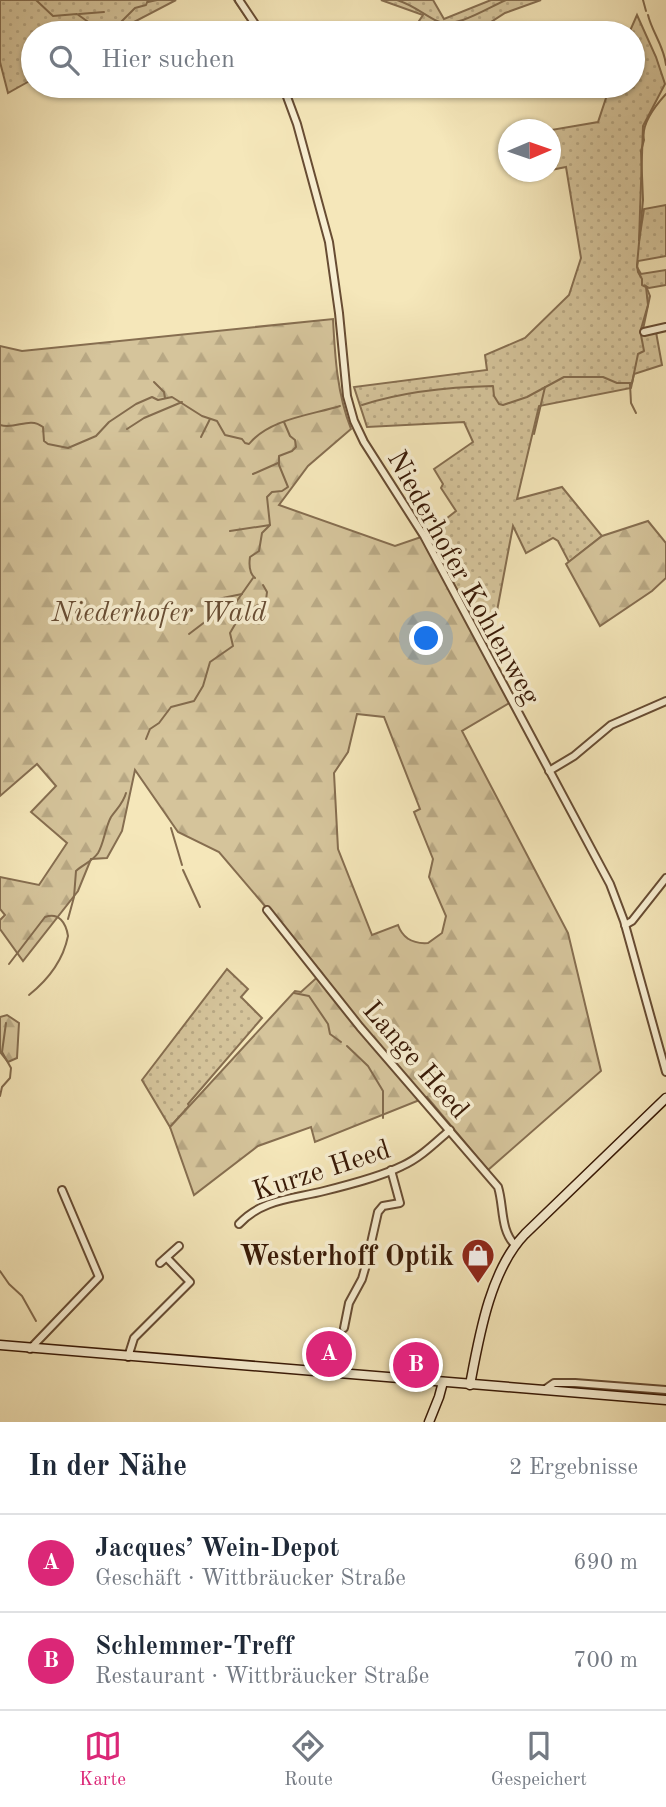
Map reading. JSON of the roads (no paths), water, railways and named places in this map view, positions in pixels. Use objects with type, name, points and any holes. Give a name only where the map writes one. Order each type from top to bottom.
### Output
[{"type":"main road","points":[[470,1385],[495,1282],[514,1245],[666,1098]]},
{"type":"main road","points":[[0,1345],[666,1400]]},
{"type":"main road","points":[[429,1422],[443,1382]]},
{"type":"street","points":[[239,0],[253,21]]},
{"type":"street","name":"Niederhofer Kohlenweg","points":[[287,98],[297,124],[328,242],[339,313],[347,396],[354,421],[364,442],[418,525],[610,884],[625,925],[666,1072]]},
{"type":"street","points":[[644,332],[666,327]]},
{"type":"street","points":[[549,771],[574,756],[611,725],[666,701]]},
{"type":"street","points":[[625,925],[632,921],[666,878]]},
{"type":"street","name":"Lange Heed","points":[[267,910],[360,1027],[498,1187],[506,1234],[514,1245]]},
{"type":"street","name":"Kurze Heed","points":[[239,1224],[253,1211],[266,1204],[326,1191],[402,1166],[450,1130]]},
{"type":"street","points":[[344,1328],[349,1303],[362,1279],[378,1212],[383,1206],[400,1203],[391,1170]]},
{"type":"street","points":[[30,1349],[99,1277],[62,1190]]},
{"type":"street","points":[[160,1263],[179,1246]]},
{"type":"street","points":[[128,1357],[134,1338],[190,1282],[167,1258]]},
{"type":"street","points":[[544,1390],[554,1383],[575,1383],[666,1390]]},
{"type":"waterway","points":[[36,0],[53,16],[77,14],[87,21]]},
{"type":"waterway","points":[[122,21],[135,8],[146,5],[148,0]]},
{"type":"waterway","points":[[148,2],[157,0]]},
{"type":"waterway","points":[[234,0],[248,21]]},
{"type":"waterway","points":[[397,0],[437,21]]},
{"type":"waterway","points":[[458,21],[506,0]]},
{"type":"waterway","points":[[643,0],[646,11]]},
{"type":"waterway","points":[[79,14],[104,12]]},
{"type":"waterway","points":[[648,15],[666,65]]},
{"type":"waterway","points":[[641,329],[648,305],[646,287],[642,285],[637,265],[643,200],[641,151],[647,122],[666,94]]},
{"type":"waterway","points":[[362,405],[425,391],[493,386],[494,396],[499,404],[503,405],[527,397],[564,377],[603,377],[617,383],[632,383],[638,354],[644,351],[641,335]]},
{"type":"waterway","points":[[154,382],[164,392],[165,398]]},
{"type":"waterway","points":[[630,384],[631,403],[636,413]]},
{"type":"waterway","points":[[534,434],[545,387]]},
{"type":"waterway","points":[[0,425],[38,424],[43,427],[44,441],[68,448],[96,436],[109,422],[136,404],[152,397],[158,400],[172,397],[202,416],[217,421],[225,435],[242,439],[249,444],[279,423],[340,406]]},
{"type":"waterway","points":[[127,429],[144,418],[182,402]]},
{"type":"waterway","points":[[201,437],[210,419]]},
{"type":"waterway","points":[[255,578],[251,571],[250,557],[259,551],[262,533],[270,525],[267,497],[272,492],[288,487],[279,465],[279,456],[296,447],[295,440],[290,436],[284,422]]},
{"type":"waterway","points":[[253,474],[278,463]]},
{"type":"waterway","points":[[230,531],[270,525]]},
{"type":"waterway","points":[[189,634],[214,615],[234,605],[253,578]]},
{"type":"waterway","points":[[146,739],[150,729],[159,723],[171,707],[194,701],[203,686],[210,662],[233,646],[230,633],[237,621],[266,600],[267,592],[263,585]]},
{"type":"waterway","points":[[208,601],[242,594]]},
{"type":"waterway","points":[[68,919],[74,897],[76,871],[98,853],[109,821],[126,793]]},
{"type":"waterway","name":"Lange Heed","points":[[171,828],[182,865]]},
{"type":"waterway","name":"Lange Heed","points":[[183,870],[200,907]]},
{"type":"waterway","points":[[9,964],[45,917],[54,916],[61,920],[68,936],[63,954],[49,976],[29,995]]},
{"type":"waterway","name":"Lange Heed","points":[[294,993],[309,996],[328,1024],[330,1034],[341,1042]]},
{"type":"waterway","points":[[0,1096],[2,1087],[10,1078],[11,1068],[2,1052],[6,1023]]},
{"type":"waterway","name":"Lange Heed","points":[[347,1046],[368,1066],[383,1091],[383,1118]]},
{"type":"waterway","points":[[0,1271],[22,1296],[36,1321]]},
{"type":"place","name":"Westerhoff Optik","points":[[478,1285]]},
{"type":"place","name":"Jacques’ Wein-Depot","points":[[329,1354]]},
{"type":"place","name":"Schlemmer-Treff","points":[[416,1365]]},
{"type":"park label","name":"Niederhofer Wald","points":[[159,611]]}]
